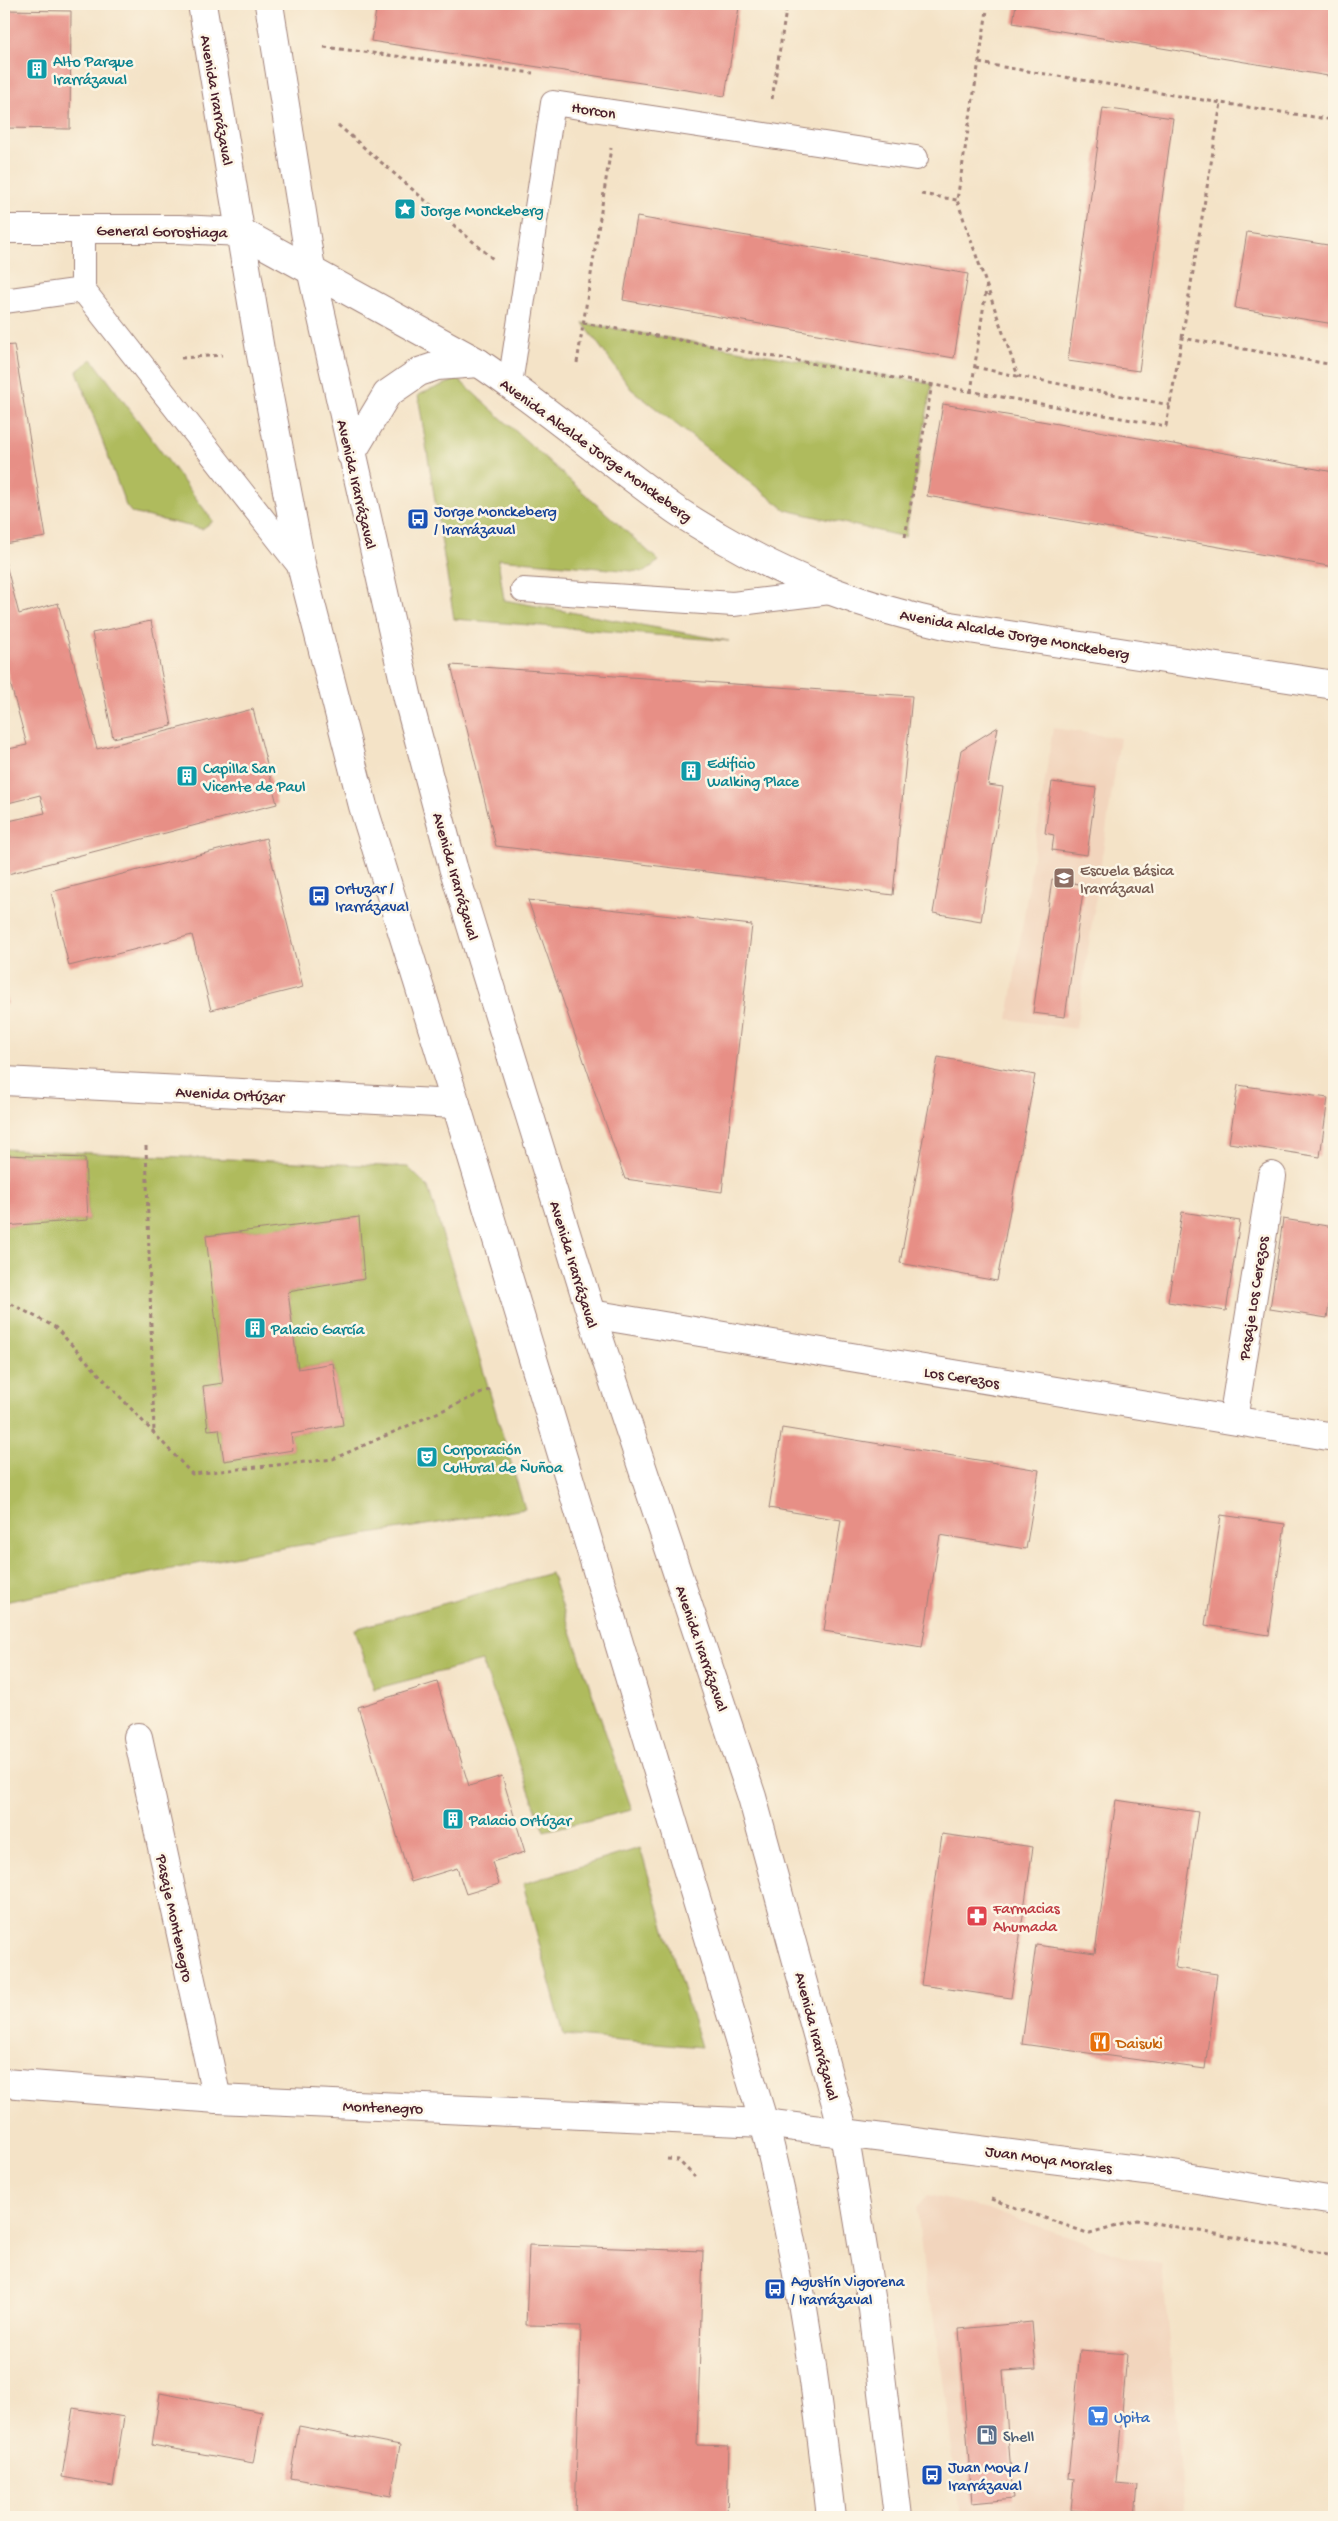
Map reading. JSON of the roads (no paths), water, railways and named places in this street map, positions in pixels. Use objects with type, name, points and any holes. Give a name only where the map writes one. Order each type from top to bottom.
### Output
[{"type":"main road","name":"Avenida Irarrázaval","points":[[202,4],[302,569],[363,806],[456,1104],[764,2123],[783,2202],[802,2295],[831,2517]]},
{"type":"main road","name":"Avenida Irarrázaval","points":[[269,4],[311,269],[351,454],[408,699],[453,867],[591,1314],[752,1797],[844,2133],[874,2309],[898,2517]]},
{"type":"main road","name":"General Gorostiaga","points":[[4,229],[179,229],[241,232],[311,269]]},
{"type":"main road","name":"Avenida Alcalde Jorge Monckeberg","points":[[311,269],[478,363],[510,384],[675,510],[747,552],[830,592],[896,614],[950,626],[1334,686]]},
{"type":"main road","points":[[351,454],[387,394],[419,372],[437,366],[478,363]]},
{"type":"main road","name":"Avenida Ortúzar","points":[[4,1081],[456,1104]]},
{"type":"main road","name":"Pasaje Los Cerezos","points":[[1233,1420],[1272,1176]]},
{"type":"main road","name":"Los Cerezos","points":[[591,1314],[1334,1437]]},
{"type":"main road","name":"Pasaje Montenegro","points":[[138,1737],[217,2099]]},
{"type":"main road","name":"Montenegro","points":[[4,2083],[217,2099],[764,2123]]},
{"type":"main road","name":"Juan Moya Morales","points":[[764,2123],[1154,2172],[1334,2201]]},
{"type":"lane","name":"Horcon","points":[[510,384],[553,103],[916,158]]},
{"type":"lane","points":[[83,230],[83,290],[302,569]]},
{"type":"lane","points":[[4,301],[83,290]]},
{"type":"lane","points":[[523,590],[733,604],[830,592]]},
{"type":"place","name":"Alto Parque Irarrázaval","points":[[37,69]]},
{"type":"place","name":"Jorge Monckeberg","points":[[405,209]]},
{"type":"place","name":"Jorge Monckeberg / Irarrázaval","points":[[418,519]]},
{"type":"place","name":"Edificio Walking Place","points":[[691,771]]},
{"type":"place","name":"Capilla San Vicente de Paul","points":[[187,776]]},
{"type":"place","name":"Escuela Básica Irarrázaval","points":[[1064,878]]},
{"type":"place","name":"Ortuzar / Irarrázaval","points":[[319,896]]},
{"type":"place","name":"Palacio García","points":[[255,1328]]},
{"type":"place","name":"Corporación Cultural de Ñuñoa","points":[[427,1457]]},
{"type":"place","name":"Palacio Ortúzar","points":[[453,1819]]},
{"type":"place","name":"Farmacias Ahumada","points":[[977,1916]]},
{"type":"place","name":"Daisuki","points":[[1100,2042]]},
{"type":"place","name":"Agustín Vigorena / Irarrázaval","points":[[775,2289]]},
{"type":"place","name":"Upita","points":[[1098,2416]]},
{"type":"place","name":"Shell","points":[[987,2435]]},
{"type":"place","name":"Juan Moya / Irarrázaval","points":[[932,2475]]}]
